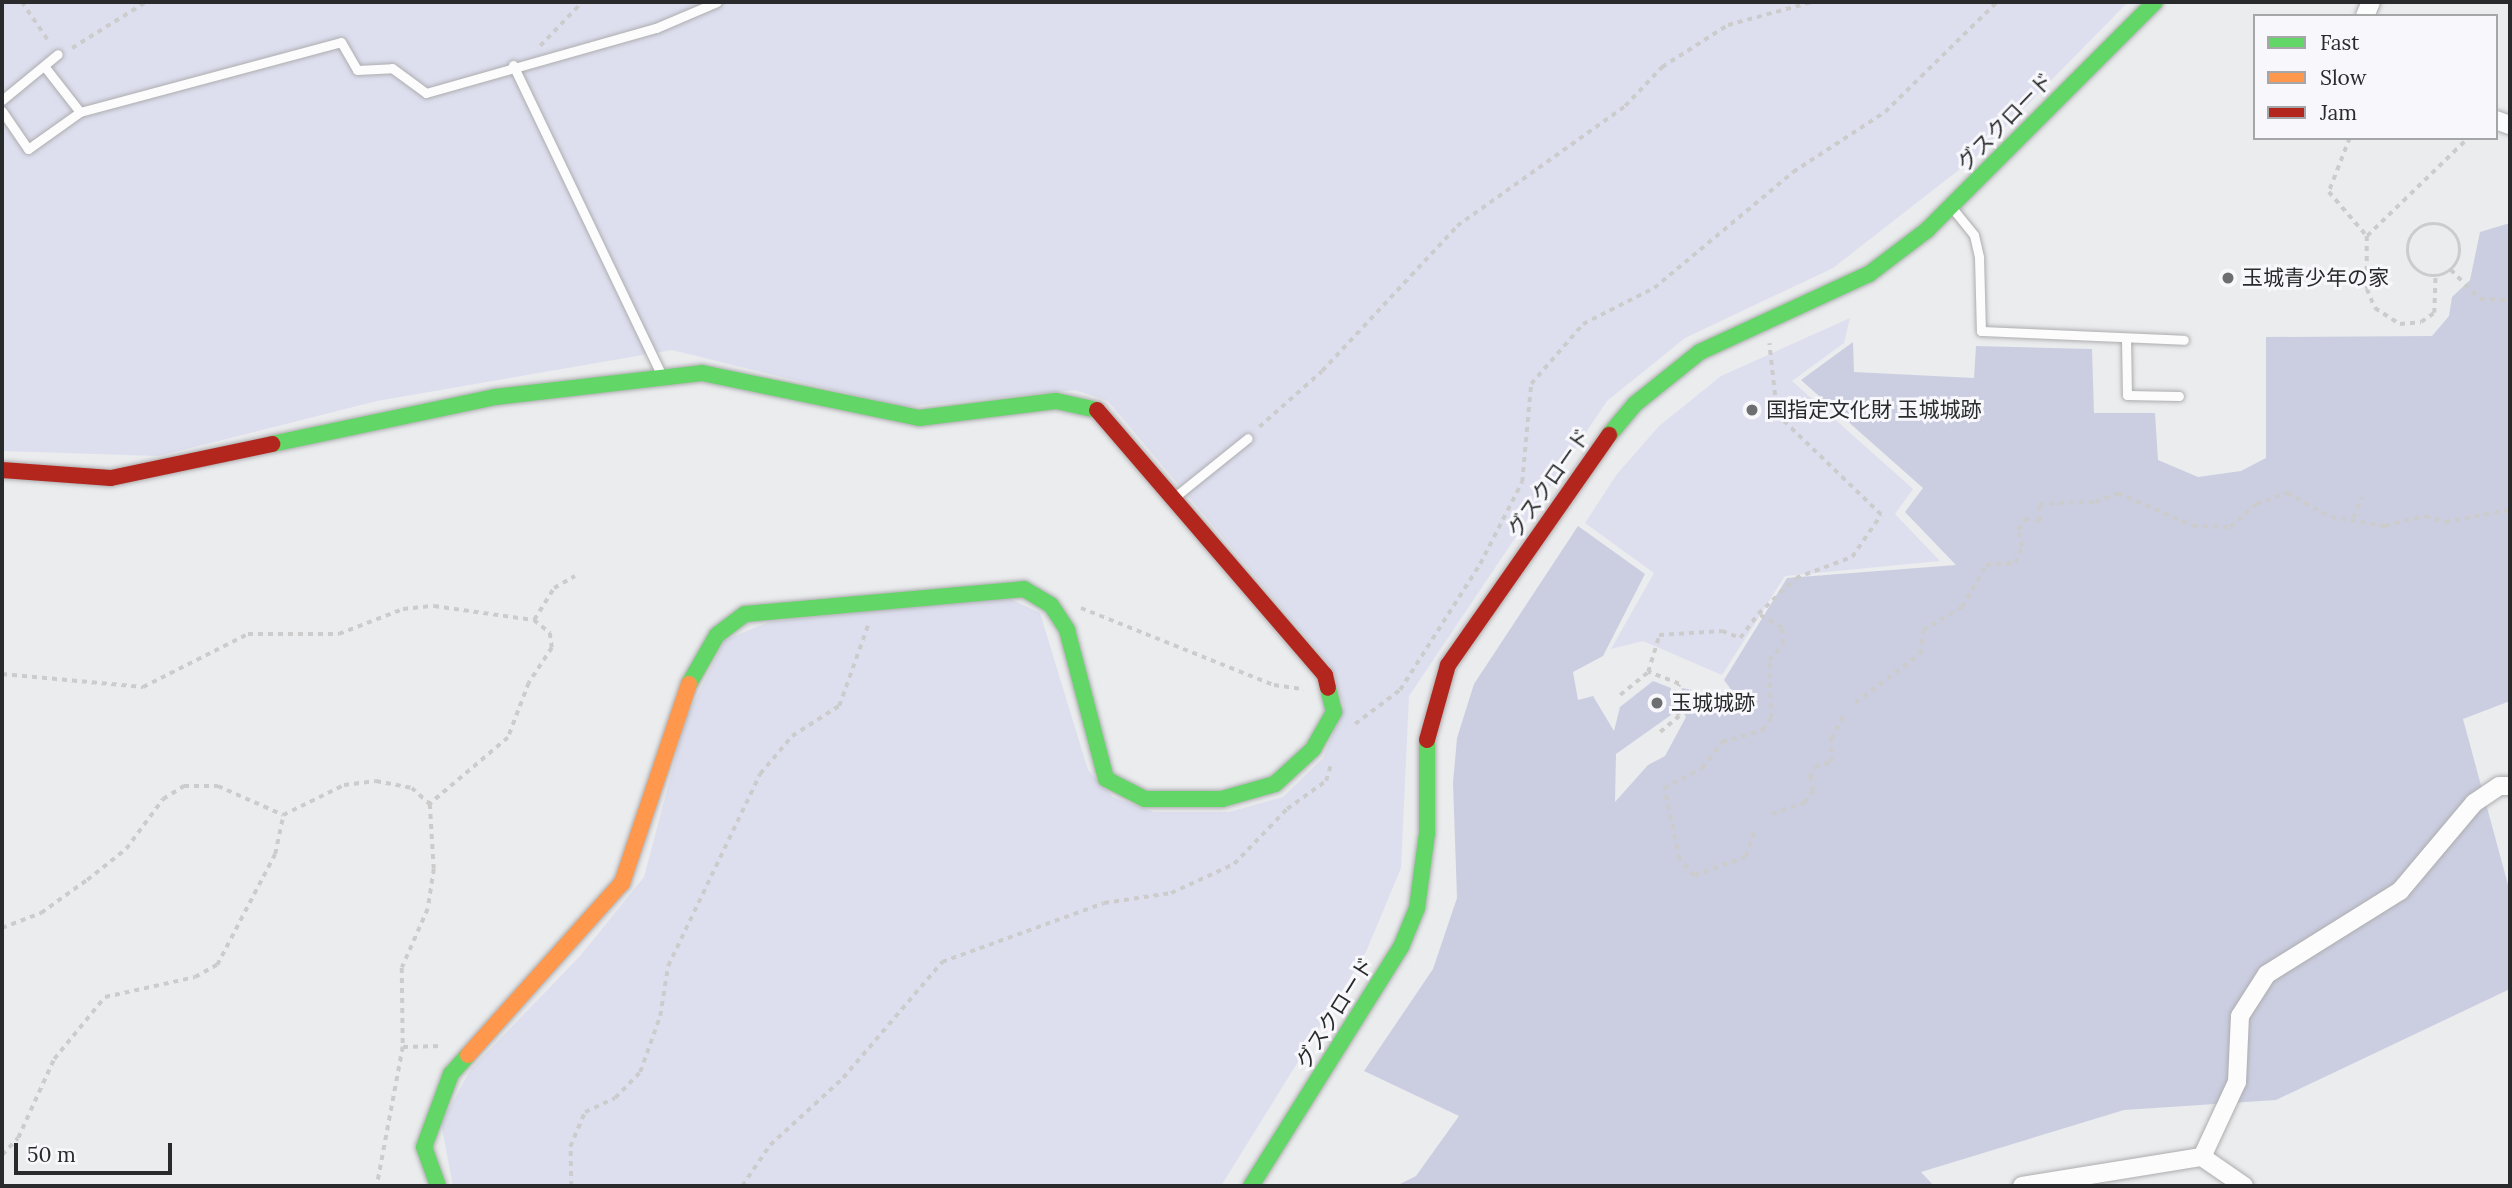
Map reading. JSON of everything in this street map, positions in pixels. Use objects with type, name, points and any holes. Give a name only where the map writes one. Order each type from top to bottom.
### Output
[{"type":"street","name":"グスクロード","points":[[1251,1186],[1401,947],[1417,908],[1427,833],[1426,747],[1448,665],[1589,460],[1635,404],[1700,352],[1757,323],[1869,274],[1951,208],[2155,2]]},
{"type":"street","points":[[2,470],[111,478],[495,397],[702,373],[753,380],[832,404],[919,418],[1056,401],[1094,407],[1325,675],[1334,712],[1313,749],[1275,784],[1222,799],[1145,799],[1106,779],[1066,631],[1051,605],[1024,589],[745,614],[717,635],[696,665],[622,883],[451,1074],[424,1147],[438,1186]]},
{"type":"street","points":[[2202,1157],[2237,1082],[2240,1016],[2267,974],[2400,891],[2474,803],[2499,786],[2510,786]]},
{"type":"street","points":[[2022,1186],[2202,1157],[2244,1186]]},
{"type":"lane","points":[[2,111],[28,149],[80,112],[341,41],[357,70],[392,68],[426,93],[513,65],[656,28],[717,2]]},
{"type":"lane","points":[[2,100],[58,54]]},
{"type":"lane","points":[[513,65],[662,377]]},
{"type":"lane","points":[[44,66],[80,112]]},
{"type":"lane","points":[[1951,208],[1974,235],[1979,257],[1982,331],[2184,340]]},
{"type":"lane","points":[[2126,338],[2127,394],[2179,396]]},
{"type":"lane","points":[[1174,498],[1248,438]]},
{"type":"path","points":[[22,2],[58,54],[146,2]]},
{"type":"path","points":[[531,60],[553,26],[582,2]]},
{"type":"path","points":[[1248,438],[1322,371],[1457,226],[1625,106],[1662,67],[1728,25],[1812,2]]},
{"type":"path","points":[[1329,721],[1351,729],[1371,706],[1400,690],[1424,657],[1522,482],[1531,383],[1583,324],[1654,288],[1793,172],[1885,113],[1997,2]]},
{"type":"path","points":[[2349,140],[2329,192],[2367,236],[2367,289],[2375,308],[2400,324],[2434,313],[2435,276]]},
{"type":"path","points":[[2367,236],[2466,140]]},
{"type":"path","points":[[2428,224],[2445,226],[2457,238],[2460,255],[2451,270],[2435,276],[2418,271],[2407,249],[2413,233],[2428,224]]},
{"type":"path","points":[[2451,270],[2480,299],[2510,300]]},
{"type":"path","points":[[1620,695],[1648,672],[1658,635],[1722,631],[1740,638],[1758,614],[1796,578],[1852,557],[1881,515],[1777,415],[1769,344],[1757,323]]},
{"type":"path","points":[[1855,703],[1920,654],[1923,630],[1962,607],[1986,565],[2015,563],[2022,547],[2018,530],[2025,519],[2040,521],[2039,504],[2095,502],[2118,493],[2193,526],[2230,527],[2256,504],[2287,493],[2310,509],[2385,526],[2425,516],[2445,522],[2498,515],[2508,511]]},
{"type":"path","points":[[2353,518],[2362,498]]},
{"type":"path","points":[[534,620],[554,588],[575,576]]},
{"type":"path","points":[[1051,605],[1060,599],[1274,685],[1329,692]]},
{"type":"path","points":[[570,1186],[570,1147],[585,1112],[615,1098],[640,1072],[660,1016],[668,967],[760,774],[792,736],[839,706],[877,603]]},
{"type":"path","points":[[2,674],[143,687],[248,634],[339,635],[403,609],[434,606],[534,620],[550,633],[552,648],[529,684],[508,738],[430,804]]},
{"type":"path","points":[[1754,833],[1746,857],[1695,876],[1679,859],[1662,805],[1664,788],[1677,776],[1702,768],[1722,742],[1763,730],[1771,718],[1765,682],[1769,662],[1783,644],[1782,628],[1758,614]]},
{"type":"path","points":[[1648,672],[1679,684],[1671,705],[1679,716],[1660,732]]},
{"type":"path","points":[[1772,814],[1804,803],[1813,791],[1810,778],[1815,767],[1831,762],[1831,739],[1842,718]]},
{"type":"path","points":[[742,1186],[770,1145],[843,1078],[942,962],[1104,903],[1171,893],[1234,864],[1287,809],[1326,781],[1332,758]]},
{"type":"path","points":[[2,1155],[18,1138],[54,1059],[105,997],[195,976],[217,965],[275,854],[282,815],[309,797],[376,781],[412,788],[430,804],[434,869],[428,909],[402,968],[403,1047],[377,1186]]},
{"type":"path","points":[[2,928],[41,913],[87,880],[126,849],[163,799],[184,786],[218,786],[282,815]]},
{"type":"path","points":[[403,1047],[480,1040]]},
{"type":"shaded area","points":[[2,2],[2128,2],[1978,155],[1833,268],[1685,338],[1607,401],[1409,696],[1401,868],[1366,952],[1221,1186],[453,1186],[441,1123],[471,1069],[580,956],[644,877],[686,718],[725,640],[769,622],[1004,596],[1040,613],[1088,770],[1113,797],[1154,812],[1229,812],[1283,797],[1323,758],[1344,707],[1330,665],[1108,401],[1075,390],[903,407],[672,350],[377,401],[159,456],[2,451]]},
{"type":"shaded area","points":[[2510,223],[2510,701],[2463,719],[2510,892],[2510,989],[2276,1100],[2124,1110],[1921,1172],[1934,1186],[1396,1186],[1416,1176],[1459,1116],[1364,1071],[1433,969],[1457,898],[1453,783],[1457,738],[1474,684],[1578,526],[1645,574],[1603,656],[1573,672],[1578,700],[1593,696],[1614,731],[1620,707],[1653,681],[1671,688],[1671,715],[1616,754],[1615,802],[1648,765],[1665,756],[1686,717],[1678,703],[1682,688],[1697,691],[1696,712],[1722,712],[1730,688],[1724,680],[1787,578],[1956,565],[1905,512],[1923,488],[1801,380],[1853,342],[1854,372],[1974,378],[1976,346],[2092,349],[2094,413],[2155,413],[2158,460],[2198,477],[2241,471],[2266,458],[2266,337],[2432,336],[2449,316],[2452,297],[2470,280],[2480,232]]},
{"type":"shaded area","points":[[1850,318],[1844,343],[1792,381],[1913,489],[1895,514],[1940,561],[1785,576],[1722,675],[1643,641],[1611,649],[1654,573],[1585,523],[1617,474],[1659,426],[1721,376]]},
{"type":"traffic: fast","points":[[1609,435],[1635,404],[1700,352],[1869,274],[1927,230],[2155,2]]},
{"type":"traffic: fast","points":[[272,444],[495,397],[702,373],[919,418],[1056,401],[1097,410]]},
{"type":"traffic: fast","points":[[689,684],[717,635],[745,614],[1024,589],[1051,605],[1067,630],[1106,779],[1145,799],[1222,799],[1275,784],[1313,749],[1334,712],[1328,688]]},
{"type":"traffic: fast","points":[[1251,1186],[1401,947],[1417,908],[1427,833],[1427,740]]},
{"type":"traffic: fast","points":[[438,1186],[424,1147],[451,1074],[468,1055]]},
{"type":"traffic: slow","points":[[468,1055],[622,883],[689,684]]},
{"type":"traffic: jam","points":[[1097,410],[1325,675],[1328,688]]},
{"type":"traffic: jam","points":[[1427,740],[1448,665],[1609,435]]},
{"type":"traffic: jam","points":[[2,470],[111,478],[272,444]]},
{"type":"place","name":"玉城青少年の家","points":[[2228,278]]},
{"type":"place","name":"国指定文化財 玉城城跡","points":[[1752,410]]},
{"type":"place","name":"玉城城跡","points":[[1657,703]]}]
